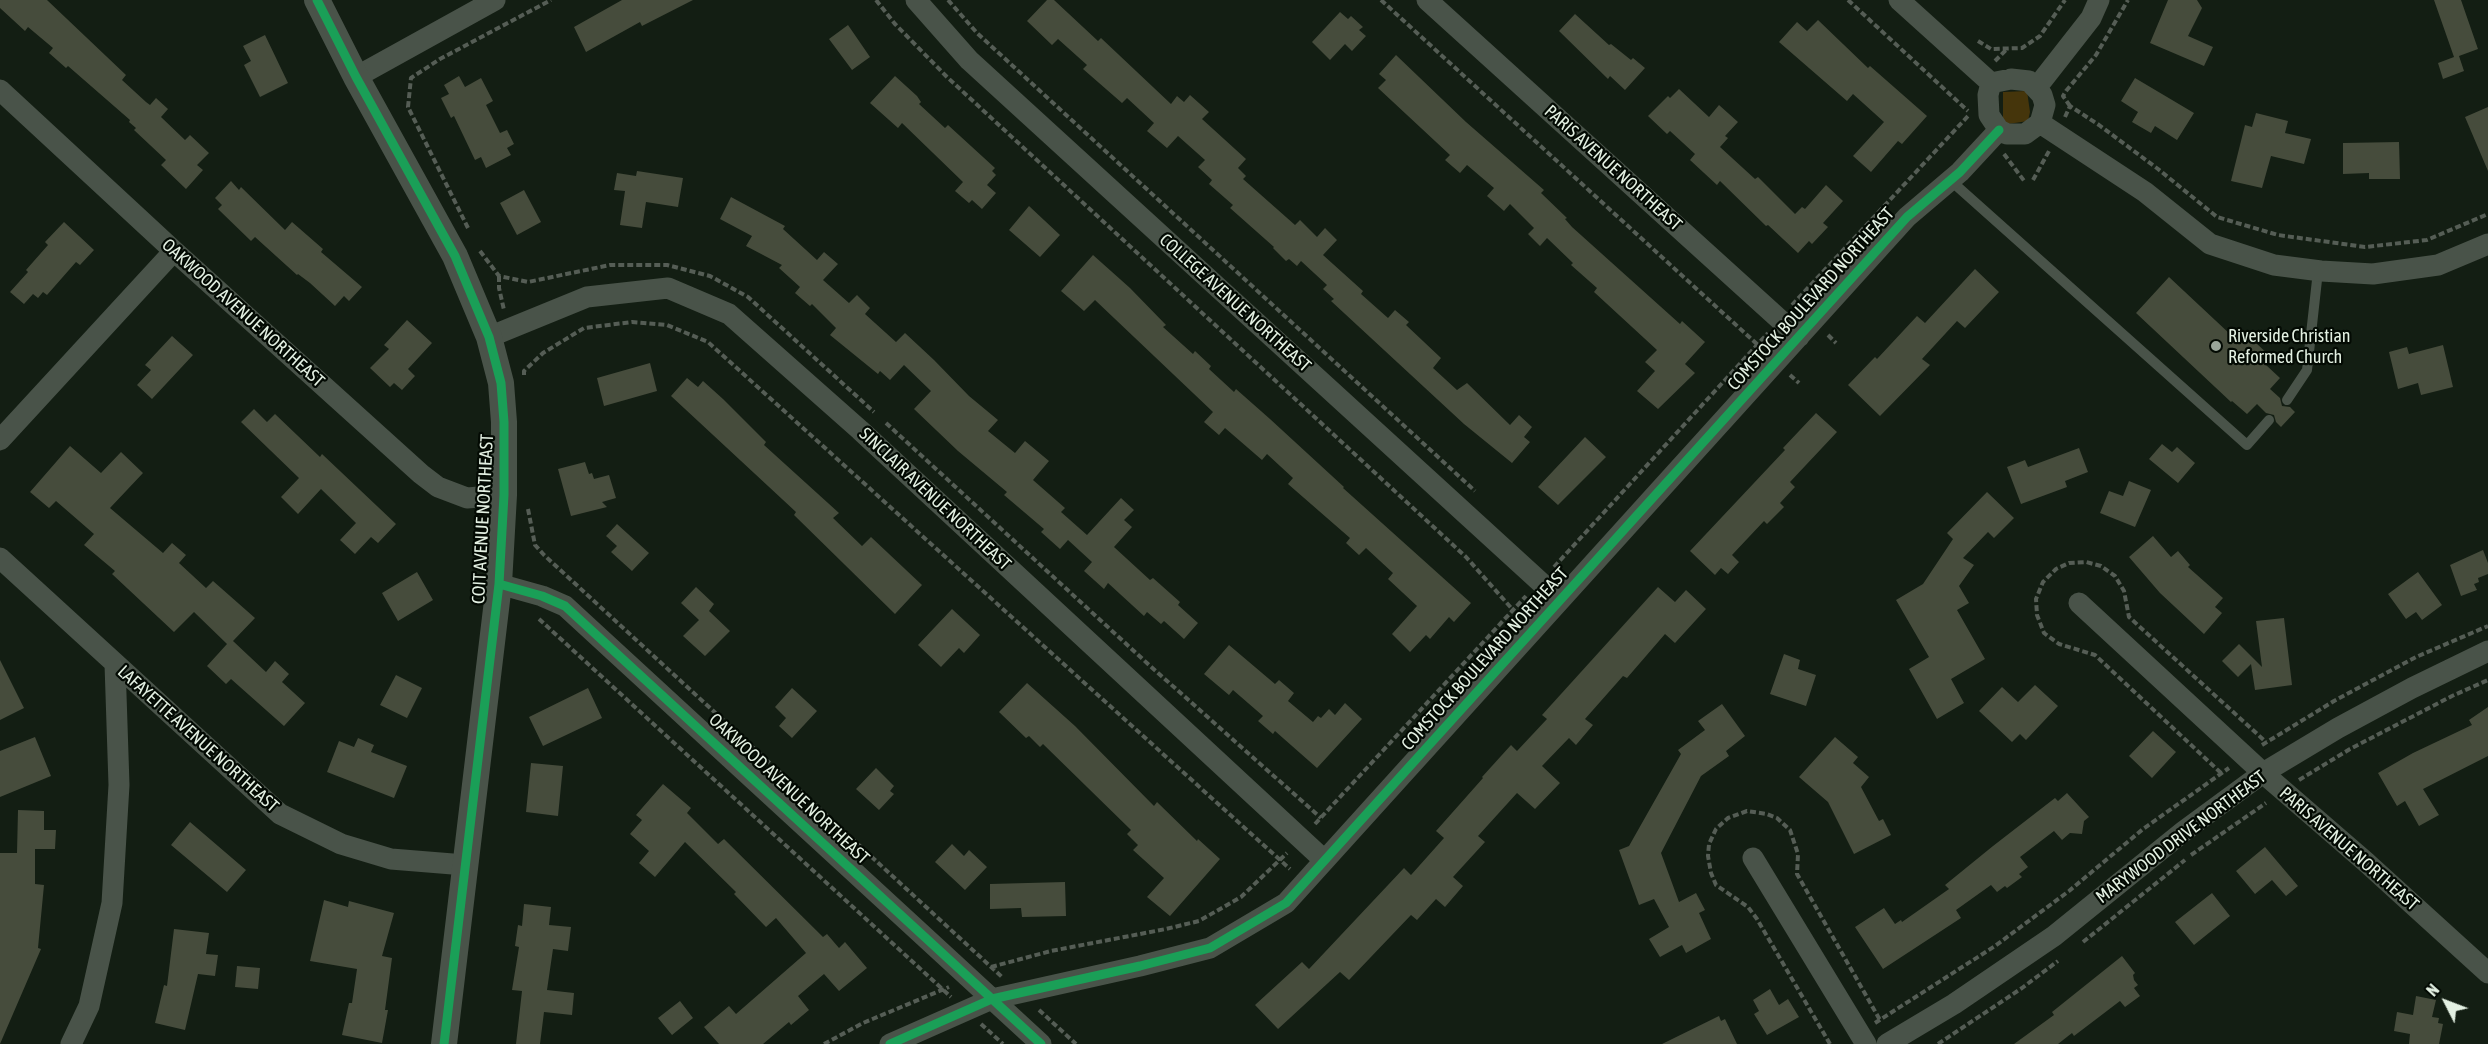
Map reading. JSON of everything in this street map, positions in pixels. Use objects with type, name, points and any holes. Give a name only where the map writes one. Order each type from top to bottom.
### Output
[{"type":"street","name":"COIT AVENUE NORTHEAST","points":[[317,0],[356,77],[455,256],[489,337],[501,383],[504,422],[516,499],[499,584],[444,1044]]},
{"type":"street","points":[[356,77],[495,0]]},
{"type":"street","name":"COLLEGE AVENUE NORTHEAST","points":[[916,0],[969,60],[1560,600]]},
{"type":"street","name":"PARIS AVENUE NORTHEAST","points":[[1427,0],[1799,336]]},
{"type":"street","points":[[1899,0],[1986,79],[1989,114],[1995,134],[2025,134],[2040,123],[2045,105],[2043,95],[2037,87],[2021,79],[1986,79]]},
{"type":"street","points":[[2037,87],[2091,18],[2099,0]]},
{"type":"street","name":"OAKWOOD AVENUE NORTHEAST","points":[[0,90],[421,474],[438,487],[467,498],[516,499]]},
{"type":"street","points":[[2040,123],[2145,192],[2210,244],[2274,264],[2318,271],[2373,274],[2438,265],[2488,244]]},
{"type":"street","name":"COMSTOCK BOULEVARD NORTHEAST","points":[[890,1044],[992,999],[1210,948],[1286,903],[1907,217],[1950,180],[1995,134]]},
{"type":"street","points":[[0,440],[174,251]]},
{"type":"street","name":"SINCLAIR AVENUE NORTHEAST","points":[[489,337],[587,297],[668,288],[729,314],[860,430],[1324,860]]},
{"type":"street","name":"LAFAYETTE AVENUE NORTHEAST","points":[[0,558],[280,814],[341,844],[391,859],[465,865]]},
{"type":"street","name":"OAKWOOD AVENUE NORTHEAST","points":[[499,584],[542,596],[565,606],[1041,1044]]},
{"type":"street","name":"PARIS AVENUE NORTHEAST","points":[[2079,603],[2262,773],[2367,863],[2488,973]]},
{"type":"street","name":"MARYWOOD DRIVE NORTHEAST","points":[[1887,1044],[1954,1004],[2054,936],[2184,831],[2262,773],[2356,718],[2488,651]]},
{"type":"street","points":[[71,1044],[89,1006],[112,903],[119,785],[115,664]]},
{"type":"street","points":[[1753,858],[1866,1044]]},
{"type":"lane","points":[[1950,180],[2247,445],[2269,420]]},
{"type":"lane","points":[[2288,400],[2307,370],[2318,271]]},
{"type":"path","points":[[876,0],[895,24],[947,77],[1466,557],[1513,610]]},
{"type":"path","points":[[948,0],[976,33],[1479,494]]},
{"type":"path","points":[[1381,0],[1798,383]]},
{"type":"path","points":[[1848,0],[1995,134],[2025,182]]},
{"type":"path","points":[[1975,39],[1991,49],[2017,49],[2040,36],[2065,0]]},
{"type":"path","points":[[2128,0],[2096,55],[2071,83],[2063,96],[2070,106],[2158,168],[2217,217],[2278,235],[2365,247],[2427,240],[2488,214]]},
{"type":"path","points":[[824,1044],[863,1023],[971,979],[991,967],[1051,951],[1166,930],[1199,921],[1241,897],[1301,838],[1540,582],[1970,113],[1986,79],[2007,49]]},
{"type":"path","points":[[2033,180],[2058,135],[2070,106]]},
{"type":"path","points":[[524,384],[524,370],[563,340],[584,328],[632,322],[667,325],[708,342],[1304,883]]},
{"type":"path","points":[[516,499],[535,545],[544,555],[1076,1044]]},
{"type":"path","points":[[1555,565],[1576,583]]},
{"type":"path","points":[[538,618],[1003,1044]]},
{"type":"path","points":[[2076,947],[2193,854],[2282,790],[2350,749],[2451,696],[2488,681]]},
{"type":"path","points":[[1938,1044],[2022,988],[2067,954]]},
{"type":"shaded area","points":[[2027,91],[2030,112],[2028,121],[2008,124],[2003,120],[2003,92]]},
{"type":"building","points":[[0,0],[47,0],[126,75],[122,80],[146,102],[150,105],[156,98],[168,109],[161,117],[185,140],[190,135],[209,153],[197,165],[203,170],[186,189],[161,165],[166,160],[134,130],[136,128],[129,122],[130,120],[68,66],[66,68],[49,53],[53,48],[28,27],[25,31],[0,8]]},
{"type":"building","points":[[622,0],[693,0],[642,26],[640,22],[586,52],[574,27]]},
{"type":"building","points":[[1047,0],[1054,0],[1098,41],[1101,38],[1171,104],[1177,96],[1184,102],[1190,95],[1209,112],[1202,119],[1246,159],[1238,168],[1246,176],[1243,179],[1295,225],[1300,220],[1317,237],[1325,228],[1337,240],[1323,255],[1363,291],[1361,294],[1388,318],[1395,310],[1409,322],[1406,325],[1441,358],[1433,368],[1457,390],[1467,383],[1510,425],[1519,415],[1532,427],[1524,437],[1530,442],[1512,463],[1464,424],[1331,301],[1334,299],[1323,289],[1327,285],[1301,261],[1297,266],[1289,259],[1286,261],[1274,247],[1230,208],[1233,205],[1209,184],[1212,180],[1198,167],[1205,160],[1178,136],[1167,148],[1147,131],[1154,123],[1127,98],[1122,103],[1083,69],[1087,65],[1058,39],[1052,45],[1027,21]]},
{"type":"building","points":[[2168,0],[2197,0],[2202,8],[2188,36],[2213,47],[2204,66],[2150,43]]},
{"type":"building","points":[[2434,0],[2461,0],[2478,49],[2459,56],[2464,71],[2443,79],[2438,63],[2454,57]]},
{"type":"building","points":[[1340,12],[1348,19],[1351,16],[1363,27],[1359,30],[1366,36],[1352,51],[1345,44],[1330,60],[1312,42]]},
{"type":"building","points":[[1575,14],[1609,45],[1611,44],[1631,60],[1633,58],[1645,68],[1625,90],[1610,76],[1608,79],[1559,31]]},
{"type":"building","points":[[1818,20],[1868,68],[1870,66],[1927,116],[1902,144],[1898,141],[1871,172],[1853,156],[1884,122],[1853,94],[1847,101],[1779,42],[1797,22],[1807,31]]},
{"type":"building","points":[[848,25],[870,57],[852,70],[829,39]]},
{"type":"building","points":[[265,35],[288,83],[260,97],[244,65],[251,61],[243,46]]},
{"type":"building","points":[[1396,55],[1466,122],[1544,190],[1541,193],[1567,218],[1565,219],[1572,227],[1680,324],[1682,321],[1705,342],[1685,364],[1695,373],[1658,409],[1637,391],[1655,371],[1645,362],[1657,350],[1594,292],[1597,288],[1571,265],[1573,263],[1547,238],[1540,246],[1528,234],[1534,228],[1510,204],[1504,211],[1487,196],[1494,188],[1467,165],[1460,173],[1445,160],[1450,155],[1378,88],[1386,80],[1379,74]]},
{"type":"building","points":[[459,76],[465,87],[481,78],[493,101],[486,105],[500,133],[507,130],[514,144],[507,148],[511,155],[486,168],[481,157],[475,160],[454,116],[451,118],[441,98],[449,94],[444,85]]},
{"type":"building","points":[[895,76],[917,96],[921,102],[919,104],[945,128],[948,125],[995,168],[992,171],[996,175],[987,185],[996,193],[982,209],[972,200],[969,203],[955,191],[963,182],[902,123],[898,128],[870,103]]},
{"type":"building","points":[[2135,78],[2194,113],[2177,140],[2155,126],[2151,133],[2132,122],[2138,112],[2121,101]]},
{"type":"building","points":[[1679,89],[1709,117],[1719,105],[1738,122],[1725,136],[1728,138],[1720,147],[1755,179],[1758,177],[1795,214],[1802,207],[1805,209],[1826,185],[1843,201],[1823,223],[1828,227],[1812,244],[1809,241],[1798,253],[1768,225],[1766,226],[1720,181],[1717,185],[1690,160],[1695,154],[1670,131],[1667,134],[1648,116],[1668,96],[1670,98]]},
{"type":"building","points":[[2488,107],[2488,171],[2465,117]]},
{"type":"building","points":[[2256,113],[2288,121],[2285,133],[2311,139],[2304,164],[2271,156],[2262,188],[2231,181],[2245,125],[2252,127]]},
{"type":"building","points":[[2399,142],[2400,179],[2369,179],[2369,173],[2343,174],[2343,143]]},
{"type":"building","points":[[637,171],[683,178],[678,207],[646,202],[642,228],[620,225],[625,191],[614,190],[617,173],[636,176]]},
{"type":"building","points":[[231,181],[239,190],[241,187],[285,230],[292,222],[323,249],[321,252],[362,287],[349,301],[344,296],[335,306],[255,237],[251,241],[218,209],[222,205],[215,198]]},
{"type":"building","points":[[524,190],[541,222],[517,235],[500,203]]},
{"type":"building","points":[[731,197],[785,226],[783,229],[817,260],[824,252],[838,264],[823,280],[849,303],[857,295],[870,308],[865,314],[896,342],[905,333],[969,396],[998,420],[988,431],[1015,453],[1025,441],[1049,461],[1033,480],[1065,508],[1061,512],[1087,535],[1121,498],[1134,510],[1124,520],[1132,527],[1114,547],[1150,580],[1153,578],[1180,602],[1178,605],[1198,623],[1184,639],[1164,621],[1161,624],[1147,612],[1144,616],[1108,583],[1104,589],[1084,571],[1092,562],[1068,540],[1060,549],[1041,532],[1044,529],[1004,495],[1007,492],[958,451],[914,409],[931,391],[904,365],[890,380],[880,371],[878,374],[830,335],[836,328],[812,304],[810,306],[795,293],[800,287],[779,268],[782,265],[746,246],[752,236],[720,219]]},
{"type":"building","points":[[1029,206],[1060,235],[1040,257],[1009,230]]},
{"type":"building","points":[[64,222],[94,250],[80,265],[76,262],[47,295],[43,292],[38,298],[33,294],[24,304],[10,292],[48,245],[45,242]]},
{"type":"building","points":[[1093,255],[1166,325],[1163,327],[1193,354],[1195,351],[1211,366],[1209,369],[1234,392],[1236,389],[1270,419],[1471,603],[1454,622],[1449,617],[1430,639],[1426,635],[1410,652],[1392,634],[1417,606],[1388,579],[1393,573],[1366,548],[1359,555],[1346,543],[1350,538],[1288,484],[1293,478],[1267,454],[1262,460],[1225,428],[1219,435],[1204,422],[1213,412],[1095,300],[1084,311],[1061,291]]},
{"type":"building","points":[[1975,269],[1999,292],[1965,328],[1957,321],[1922,359],[1930,365],[1880,416],[1848,385],[1875,357],[1877,359],[1917,316],[1925,323]]},
{"type":"building","name":"Riverside Christian Reformed Church","points":[[2169,277],[2231,335],[2239,327],[2272,358],[2266,365],[2280,378],[2270,389],[2280,398],[2282,406],[2290,407],[2295,412],[2281,427],[2274,415],[2266,413],[2257,404],[2247,414],[2231,402],[2136,313]]},
{"type":"building","points":[[407,320],[432,343],[408,369],[415,376],[402,390],[394,383],[390,387],[370,368],[389,349],[384,345]]},
{"type":"building","points":[[172,336],[193,355],[152,399],[137,385],[151,370],[145,365]]},
{"type":"building","points":[[2443,345],[2453,387],[2421,395],[2418,383],[2398,389],[2389,352],[2407,347],[2409,354]]},
{"type":"building","points":[[650,363],[657,391],[604,406],[597,378]]},
{"type":"building","points":[[687,378],[698,387],[703,381],[723,399],[766,442],[764,445],[839,513],[833,518],[862,546],[871,537],[922,585],[895,614],[794,515],[796,512],[671,396]]},
{"type":"building","points":[[254,409],[267,422],[275,414],[320,457],[322,454],[396,524],[378,543],[371,537],[355,554],[340,540],[356,523],[321,489],[298,514],[281,497],[299,478],[241,422]]},
{"type":"building","points":[[1816,413],[1837,432],[1790,482],[1795,487],[1780,503],[1784,507],[1767,524],[1764,521],[1732,555],[1739,562],[1728,574],[1721,568],[1715,575],[1690,551],[1785,450],[1783,448]]},
{"type":"building","points":[[1585,437],[1606,457],[1558,505],[1538,487]]},
{"type":"building","points":[[2162,444],[2172,452],[2177,447],[2195,463],[2178,483],[2149,459]]},
{"type":"building","points":[[70,446],[101,473],[121,452],[143,473],[110,508],[163,553],[172,543],[186,555],[179,563],[206,588],[213,581],[255,618],[233,641],[266,672],[275,661],[289,674],[282,682],[305,703],[284,726],[231,679],[226,684],[207,666],[227,644],[194,612],[174,632],[112,574],[115,571],[84,545],[94,534],[56,501],[49,508],[30,492]]},
{"type":"building","points":[[2079,448],[2088,472],[2065,481],[2067,487],[2021,504],[2007,467],[2025,460],[2028,467]]},
{"type":"building","points":[[585,462],[589,474],[592,473],[594,479],[609,475],[616,498],[602,502],[607,507],[571,516],[558,469]]},
{"type":"building","points":[[2129,481],[2151,490],[2135,527],[2100,513],[2109,491],[2123,496]]},
{"type":"building","points":[[1987,492],[2014,518],[1994,538],[1988,532],[1963,558],[1974,565],[1959,586],[1969,603],[1957,610],[1985,659],[1951,679],[1964,703],[1937,719],[1909,669],[1929,657],[1896,600],[1923,584],[1953,539],[1947,533]]},
{"type":"building","points":[[617,524],[649,553],[632,571],[611,552],[617,546],[606,536]]},
{"type":"building","points":[[2153,536],[2171,557],[2178,551],[2190,565],[2188,567],[2223,598],[2215,607],[2222,613],[2204,634],[2160,593],[2129,557]]},
{"type":"building","points":[[2483,550],[2488,563],[2488,574],[2478,578],[2479,582],[2474,584],[2477,590],[2461,596],[2450,565]]},
{"type":"building","points":[[417,572],[433,600],[398,621],[382,593]]},
{"type":"building","points":[[2418,572],[2442,605],[2422,620],[2416,612],[2406,619],[2388,594]]},
{"type":"building","points":[[696,587],[714,604],[709,611],[730,631],[705,656],[683,636],[699,620],[681,603]]},
{"type":"building","points":[[1658,587],[1675,602],[1686,590],[1706,609],[1675,643],[1665,634],[1627,678],[1623,676],[1585,719],[1593,725],[1576,745],[1569,738],[1542,766],[1560,783],[1535,809],[1517,793],[1478,836],[1485,842],[1453,877],[1463,886],[1445,907],[1436,899],[1417,920],[1411,915],[1349,980],[1340,972],[1278,1029],[1255,1005],[1302,962],[1309,969],[1404,868],[1411,875],[1444,838],[1436,831],[1482,777],[1511,745],[1517,751],[1547,719],[1542,715]]},
{"type":"building","points":[[952,609],[980,635],[964,653],[959,648],[941,667],[918,645]]},
{"type":"building","points":[[2284,618],[2292,685],[2255,690],[2251,664],[2238,677],[2222,661],[2239,644],[2262,667],[2256,621]]},
{"type":"building","points":[[1229,645],[1275,684],[1279,680],[1294,693],[1288,701],[1313,722],[1318,716],[1321,718],[1329,709],[1335,715],[1345,703],[1362,719],[1317,768],[1275,731],[1273,734],[1258,721],[1263,716],[1233,690],[1229,695],[1204,674]]},
{"type":"building","points":[[1784,654],[1800,660],[1798,669],[1816,675],[1806,706],[1770,694]]},
{"type":"building","points":[[0,660],[24,708],[0,720]]},
{"type":"building","points":[[396,675],[422,688],[407,718],[380,705]]},
{"type":"building","points":[[1027,683],[1075,726],[1154,806],[1157,802],[1197,841],[1198,839],[1220,859],[1170,916],[1147,897],[1164,878],[1133,850],[1138,845],[1127,834],[1131,830],[1043,744],[1040,747],[1029,736],[1026,738],[999,712]]},
{"type":"building","points":[[2035,685],[2058,706],[2026,740],[2020,734],[2012,742],[1979,711],[2002,687],[2018,702]]},
{"type":"building","points":[[588,688],[602,718],[543,746],[529,717]]},
{"type":"building","points":[[792,688],[817,711],[792,738],[779,726],[786,718],[775,707]]},
{"type":"building","points":[[1722,704],[1745,736],[1726,751],[1729,756],[1701,776],[1661,853],[1679,902],[1696,893],[1705,910],[1699,913],[1711,939],[1686,953],[1682,945],[1660,957],[1649,939],[1669,927],[1654,899],[1639,905],[1619,850],[1629,846],[1681,754],[1678,750],[1705,730],[1698,721]]},
{"type":"building","points":[[2488,707],[2488,756],[2423,789],[2439,815],[2419,826],[2405,801],[2397,806],[2378,773],[2413,753],[2472,725],[2469,720]]},
{"type":"building","points":[[2153,731],[2176,752],[2152,778],[2129,756]]},
{"type":"building","points":[[35,737],[51,776],[0,797],[0,751]]},
{"type":"building","points":[[1835,737],[1858,757],[1853,763],[1869,777],[1861,787],[1879,821],[1883,819],[1891,835],[1854,854],[1828,802],[1799,777]]},
{"type":"building","points":[[358,738],[374,745],[371,752],[407,766],[394,798],[327,772],[339,741],[354,747]]},
{"type":"building","points":[[531,763],[563,766],[558,816],[526,812]]},
{"type":"building","points":[[876,768],[894,786],[890,791],[894,794],[879,810],[856,789]]},
{"type":"building","points":[[663,784],[691,808],[687,813],[718,844],[724,839],[823,937],[827,934],[839,948],[845,942],[867,968],[839,991],[824,974],[798,996],[809,1010],[791,1025],[789,1022],[763,1044],[719,1044],[704,1027],[729,1006],[736,1014],[806,953],[776,918],[766,927],[734,894],[736,892],[685,842],[655,877],[639,863],[649,851],[630,834],[642,820],[636,815]]},
{"type":"building","points":[[2067,793],[2089,817],[2084,821],[2082,834],[2070,833],[2062,840],[2054,831],[2020,857],[2028,867],[2019,874],[2022,877],[1997,892],[1991,885],[1956,910],[1961,918],[1883,969],[1855,927],[1884,908],[1895,924],[1901,920],[1902,922],[1949,889],[1945,885],[1993,846],[2055,798],[2058,801]]},
{"type":"building","points":[[18,810],[44,811],[44,830],[56,830],[55,849],[35,849],[35,884],[44,885],[38,948],[41,949],[0,1044],[0,853],[17,853]]},
{"type":"building","points":[[190,822],[246,870],[227,892],[171,845]]},
{"type":"building","points":[[952,844],[964,856],[969,850],[987,867],[965,890],[935,862]]},
{"type":"building","points":[[2265,847],[2298,886],[2286,896],[2272,880],[2255,894],[2236,871]]},
{"type":"building","points":[[1065,882],[1066,916],[1022,917],[1021,908],[990,909],[990,884]]},
{"type":"building","points":[[2212,893],[2230,916],[2194,945],[2175,922]]},
{"type":"building","points":[[324,900],[348,907],[349,901],[394,913],[382,956],[392,958],[385,1010],[388,1010],[382,1043],[342,1035],[349,1003],[352,1003],[357,969],[310,961]]},
{"type":"building","points":[[524,904],[551,907],[549,925],[571,927],[568,951],[553,949],[547,990],[574,993],[572,1015],[544,1012],[540,1044],[516,1044],[522,991],[512,990],[519,947],[515,946],[518,925],[522,926]]},
{"type":"building","points":[[174,929],[209,933],[206,954],[218,955],[215,976],[198,974],[185,1030],[155,1023],[164,985],[167,986]]},
{"type":"building","points":[[2122,956],[2135,973],[2134,980],[2138,985],[2134,988],[2140,996],[2125,1007],[2120,1001],[2074,1036],[2072,1033],[2058,1044],[2014,1044],[2054,1015],[2052,1012]]},
{"type":"building","points":[[237,966],[260,968],[258,989],[235,987]]},
{"type":"building","points":[[1770,989],[1779,1005],[1788,999],[1799,1017],[1767,1035],[1754,1014],[1759,1011],[1753,1000]]},
{"type":"building","points":[[2416,996],[2436,1000],[2432,1017],[2439,1018],[2438,1023],[2443,1024],[2439,1044],[2409,1044],[2410,1034],[2394,1031],[2397,1012],[2413,1015]]},
{"type":"building","points":[[680,1001],[693,1018],[672,1035],[658,1018]]},
{"type":"building","points":[[1719,1016],[1721,1021],[1725,1019],[1737,1044],[1662,1044]]},
{"type":"cycle path","points":[[317,0],[356,77],[455,256],[489,337],[501,383],[504,422],[504,495],[499,584],[444,1044]]},
{"type":"cycle path","points":[[890,1044],[992,999],[1210,948],[1286,903],[1907,217],[1960,172],[1999,130]]},
{"type":"cycle path","points":[[499,584],[542,596],[565,606],[1041,1044]]},
{"type":"place","name":"Riverside Christian Reformed Church","points":[[2216,346]]}]
